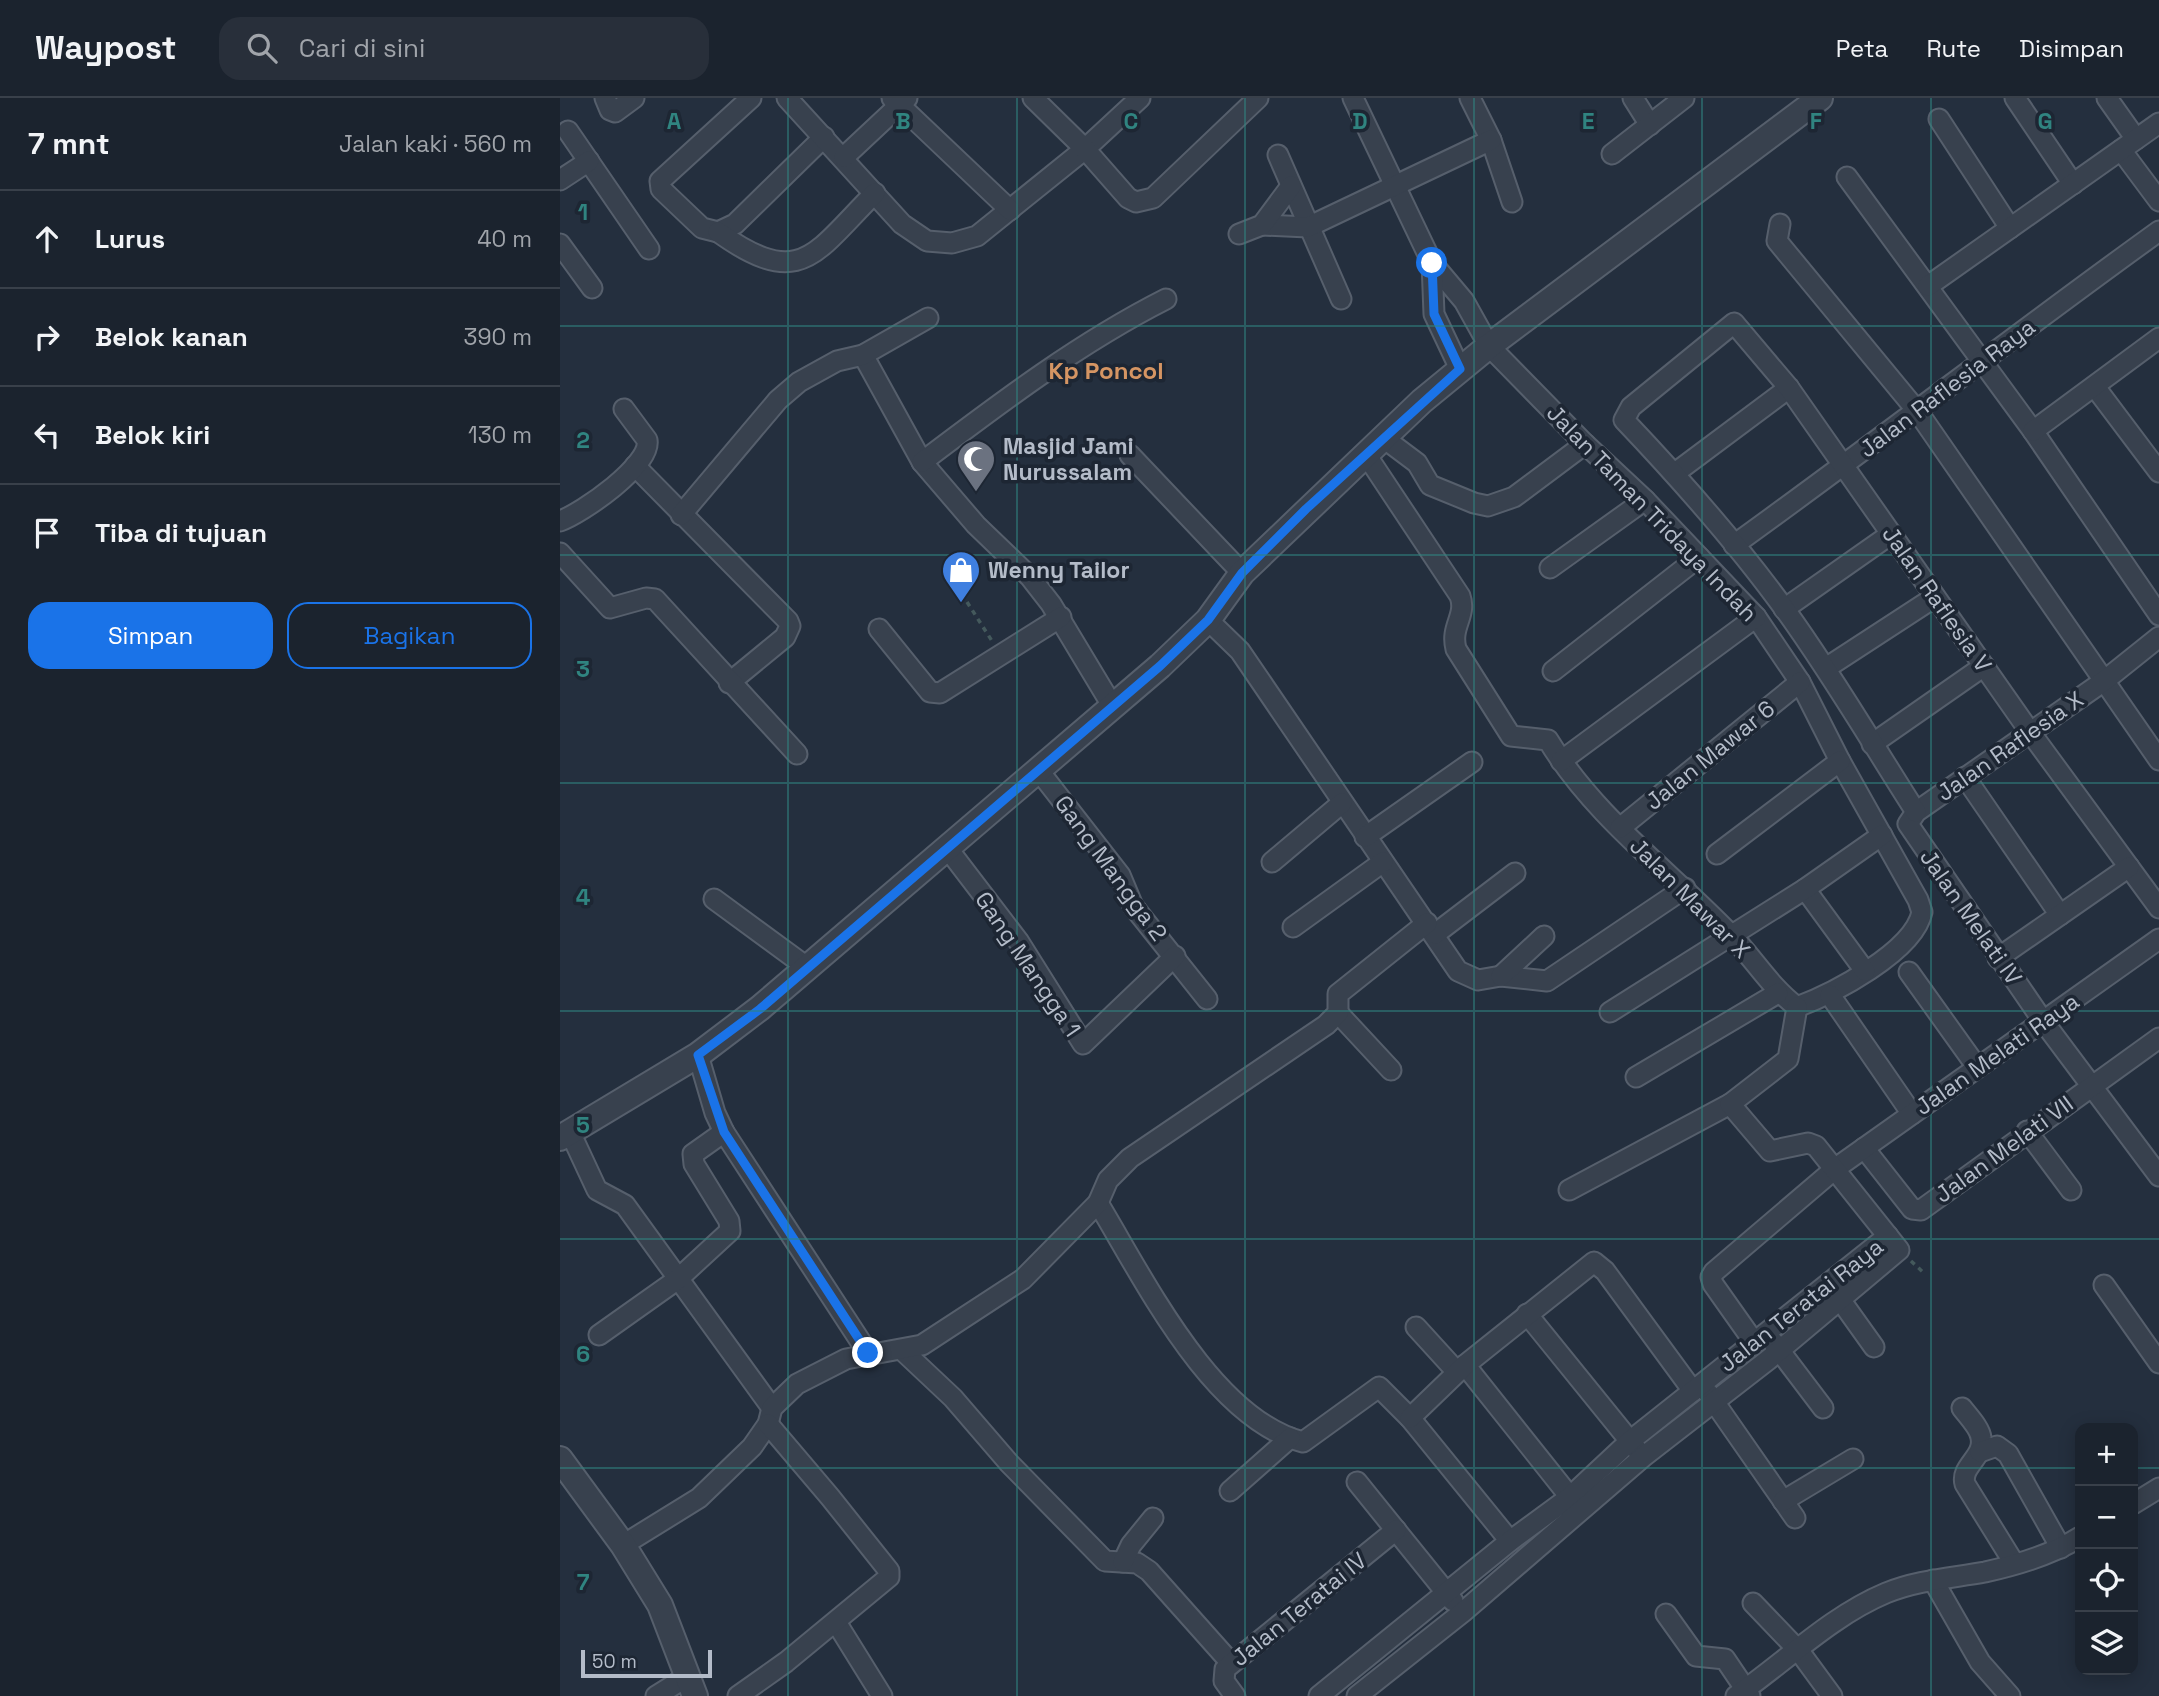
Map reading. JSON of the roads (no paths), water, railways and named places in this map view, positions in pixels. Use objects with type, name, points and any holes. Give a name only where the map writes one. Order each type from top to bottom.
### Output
[{"type":"street","points":[[605,98],[610,110],[615,112],[634,98]]},
{"type":"street","points":[[751,98],[660,181],[661,190],[702,228],[718,232],[755,255],[798,262],[818,249],[875,193]]},
{"type":"street","points":[[787,98],[916,236],[938,243],[952,243],[977,236],[1085,149],[1140,98]]},
{"type":"street","points":[[1032,98],[1085,149],[1128,198],[1136,202],[1153,198],[1248,102]]},
{"type":"street","points":[[1353,98],[1432,263],[1434,314],[1460,369]]},
{"type":"street","points":[[1470,98],[1490,140],[1512,202]]},
{"type":"street","points":[[1633,98],[1650,125]]},
{"type":"street","points":[[1612,154],[1684,98]]},
{"type":"street","points":[[738,1696],[886,1582],[888,1572],[770,1416],[625,1205],[597,1190],[565,1135],[698,1055],[808,968],[1113,707],[1208,620],[1242,573],[1306,509],[1376,448],[1422,401],[1489,346],[1821,98]]},
{"type":"street","points":[[2015,98],[2073,184]]},
{"type":"street","points":[[2107,98],[2159,201]]},
{"type":"street","points":[[844,157],[899,101],[1010,210]]},
{"type":"street","points":[[1939,119],[2010,228]]},
{"type":"street","points":[[1928,286],[2159,123]]},
{"type":"street","points":[[568,131],[649,249]]},
{"type":"street","points":[[718,232],[735,224],[824,137]]},
{"type":"street","points":[[1238,234],[1262,225],[1308,227],[1490,140]]},
{"type":"street","points":[[1278,155],[1341,299]]},
{"type":"street","points":[[560,180],[589,161]]},
{"type":"street","points":[[1847,177],[2033,431],[2159,615]]},
{"type":"street","points":[[1262,225],[1291,186]]},
{"type":"street","points":[[1780,224],[1776,234],[1777,241],[1918,412],[2159,760]]},
{"type":"street","name":"Jalan Raflesia Raya","points":[[1734,545],[1918,412],[1980,360],[2159,231]]},
{"type":"street","points":[[560,244],[592,288]]},
{"type":"street","name":"Jalan Taman Tridaya Indah","points":[[1432,263],[1464,301],[1489,346],[1585,444],[1645,500],[1756,617],[1800,682],[1922,912],[1912,933],[1830,995]]},
{"type":"street","points":[[922,462],[1011,394],[1129,318],[1166,299]]},
{"type":"street","points":[[681,515],[778,400],[799,382],[837,361],[863,355],[928,318]]},
{"type":"street","name":"Jalan Raflesia V","points":[[1675,473],[1623,416],[1630,407],[1736,323],[1789,387],[2030,732],[2159,908]]},
{"type":"street","points":[[2033,431],[2159,338]]},
{"type":"street","points":[[863,355],[922,462],[976,525],[1030,577],[1061,617],[1113,707]]},
{"type":"street","points":[[1789,387],[1675,473],[1784,609],[1826,668],[1916,812]]},
{"type":"street","points":[[2095,387],[2159,472]]},
{"type":"street","points":[[560,521],[592,506],[635,466],[649,445],[624,409]]},
{"type":"street","points":[[1376,448],[1417,463],[1430,485],[1488,506],[1514,497],[1585,444]]},
{"type":"street","name":"Jalan Mawar X","points":[[1376,448],[1460,596],[1463,612],[1452,635],[1456,649],[1511,736],[1549,740],[1561,761],[1620,828],[1732,935],[1778,993],[1797,1007]]},
{"type":"street","points":[[1130,455],[1242,573]]},
{"type":"street","points":[[635,466],[790,626],[785,637],[729,683]]},
{"type":"street","points":[[1550,568],[1645,500]]},
{"type":"street","points":[[1784,609],[1891,534]]},
{"type":"street","points":[[560,553],[610,608],[646,598],[655,599],[729,683],[797,754]]},
{"type":"street","points":[[1553,671],[1699,557]]},
{"type":"street","points":[[1826,668],[1935,597]]},
{"type":"street","points":[[879,629],[930,692],[940,693],[1061,617]]},
{"type":"street","points":[[1561,761],[1756,617]]},
{"type":"street","points":[[1208,620],[1240,651],[1458,971],[1478,980],[1502,976],[1547,981],[1685,888]]},
{"type":"street","name":"Jalan Raflesia X","points":[[1916,812],[2104,681],[2159,637]]},
{"type":"street","points":[[1872,744],[1984,666]]},
{"type":"street","name":"Jalan Mawar 6","points":[[1620,828],[1800,682]]},
{"type":"street","points":[[1717,854],[1840,761]]},
{"type":"street","points":[[1365,837],[1472,762]]},
{"type":"street","name":"Gang Mangga 2","points":[[1039,771],[1119,874],[1133,906],[1207,999]]},
{"type":"street","points":[[1965,777],[2060,915]]},
{"type":"street","points":[[1272,862],[1342,803]]},
{"type":"street","name":"Jalan Melati IV","points":[[1916,812],[1910,820],[1909,828],[2043,1021],[2093,1084],[2159,1176]]},
{"type":"street","points":[[1610,1012],[1805,888],[1882,835]]},
{"type":"street","name":"Gang Mangga 1","points":[[948,849],[1019,942],[1083,1044],[1175,956]]},
{"type":"street","points":[[1293,927],[1384,862]]},
{"type":"street","points":[[1998,958],[2129,867]]},
{"type":"street","points":[[1391,1070],[1338,1013],[1338,993],[1515,873]]},
{"type":"street","points":[[1805,888],[1865,971]]},
{"type":"street","points":[[714,899],[808,968]]},
{"type":"street","points":[[1502,976],[1544,936]]},
{"type":"street","name":"Jalan Melati Raya","points":[[1760,1337],[1713,1284],[1712,1275],[1836,1168],[2159,939]]},
{"type":"street","points":[[1909,972],[1977,1067]]},
{"type":"street","points":[[1636,1077],[1778,993]]},
{"type":"street","points":[[1569,1190],[1730,1104],[1788,1059],[1797,1007],[1830,995],[1912,1114]]},
{"type":"street","points":[[623,1545],[699,1498],[751,1447],[770,1416],[797,1384],[846,1359],[922,1345],[1023,1279],[1098,1203],[1108,1180],[1130,1158],[1326,1025],[1338,1013]]},
{"type":"street","name":"Jalan Melati VII","points":[[1864,1148],[1910,1207],[1919,1211],[2093,1084],[2157,1043]]},
{"type":"street","points":[[698,1055],[724,1132],[868,1353]]},
{"type":"street","points":[[1730,1104],[1770,1151],[1812,1144],[1836,1168],[1888,1236]]},
{"type":"street","points":[[2027,1131],[2071,1190]]},
{"type":"street","points":[[599,1335],[678,1279],[730,1231],[729,1221],[694,1164],[693,1154],[724,1132]]},
{"type":"street","points":[[1098,1203],[1175,1328],[1215,1385],[1232,1403],[1290,1438],[1307,1441],[1377,1387],[1410,1418],[1510,1541]]},
{"type":"street","name":"Jalan Teratai Raya","points":[[1319,1696],[1510,1541],[1575,1504],[1643,1457],[1779,1351],[1899,1250],[1888,1236],[1630,1441],[1575,1504],[1463,1612],[1357,1696]]},
{"type":"street","points":[[1410,1418],[1461,1368],[1594,1262],[1605,1271],[1698,1387],[1714,1403],[1795,1518]]},
{"type":"street","points":[[1828,1283],[1874,1347]]},
{"type":"street","points":[[2104,1285],[2159,1363]]},
{"type":"street","points":[[1527,1314],[1643,1457]]},
{"type":"street","points":[[1416,1327],[1461,1368],[1575,1504]]},
{"type":"street","points":[[1760,1337],[1779,1351],[1824,1408]]},
{"type":"street","points":[[902,1350],[939,1384],[1010,1463],[1105,1561],[1137,1563],[1149,1571],[1231,1664]]},
{"type":"street","points":[[1962,1408],[1981,1437],[1980,1452],[1965,1472],[1965,1484],[2014,1563]]},
{"type":"street","points":[[1230,1491],[1290,1438]]},
{"type":"street","points":[[1980,1452],[1997,1446],[2008,1454],[2061,1548]]},
{"type":"street","points":[[560,1459],[623,1545],[660,1605],[692,1686],[656,1696]]},
{"type":"street","points":[[1783,1502],[1853,1459]]},
{"type":"street","points":[[1357,1482],[1463,1612]]},
{"type":"street","points":[[2138,1501],[2159,1488]]},
{"type":"street","points":[[1123,1562],[1131,1545],[1153,1518]]},
{"type":"street","name":"Jalan Teratai IV","points":[[1235,1696],[1224,1681],[1226,1668],[1396,1530]]},
{"type":"street","points":[[1666,1614],[1696,1656],[1725,1659],[1744,1694],[1847,1613],[1887,1593],[1933,1580],[1988,1571],[2061,1548],[2075,1539]]},
{"type":"street","points":[[1933,1580],[1980,1662],[2010,1696]]},
{"type":"street","points":[[1754,1603],[1799,1651],[1832,1696]]},
{"type":"street","points":[[836,1622],[882,1696]]},
{"type":"place","name":"Masjid Jami Nurussalam","points":[[976,493]]},
{"type":"place","name":"Wenny Tailor","points":[[961,604]]},
{"type":"district","name":"Kp Poncol","points":[[1106,370]]}]
